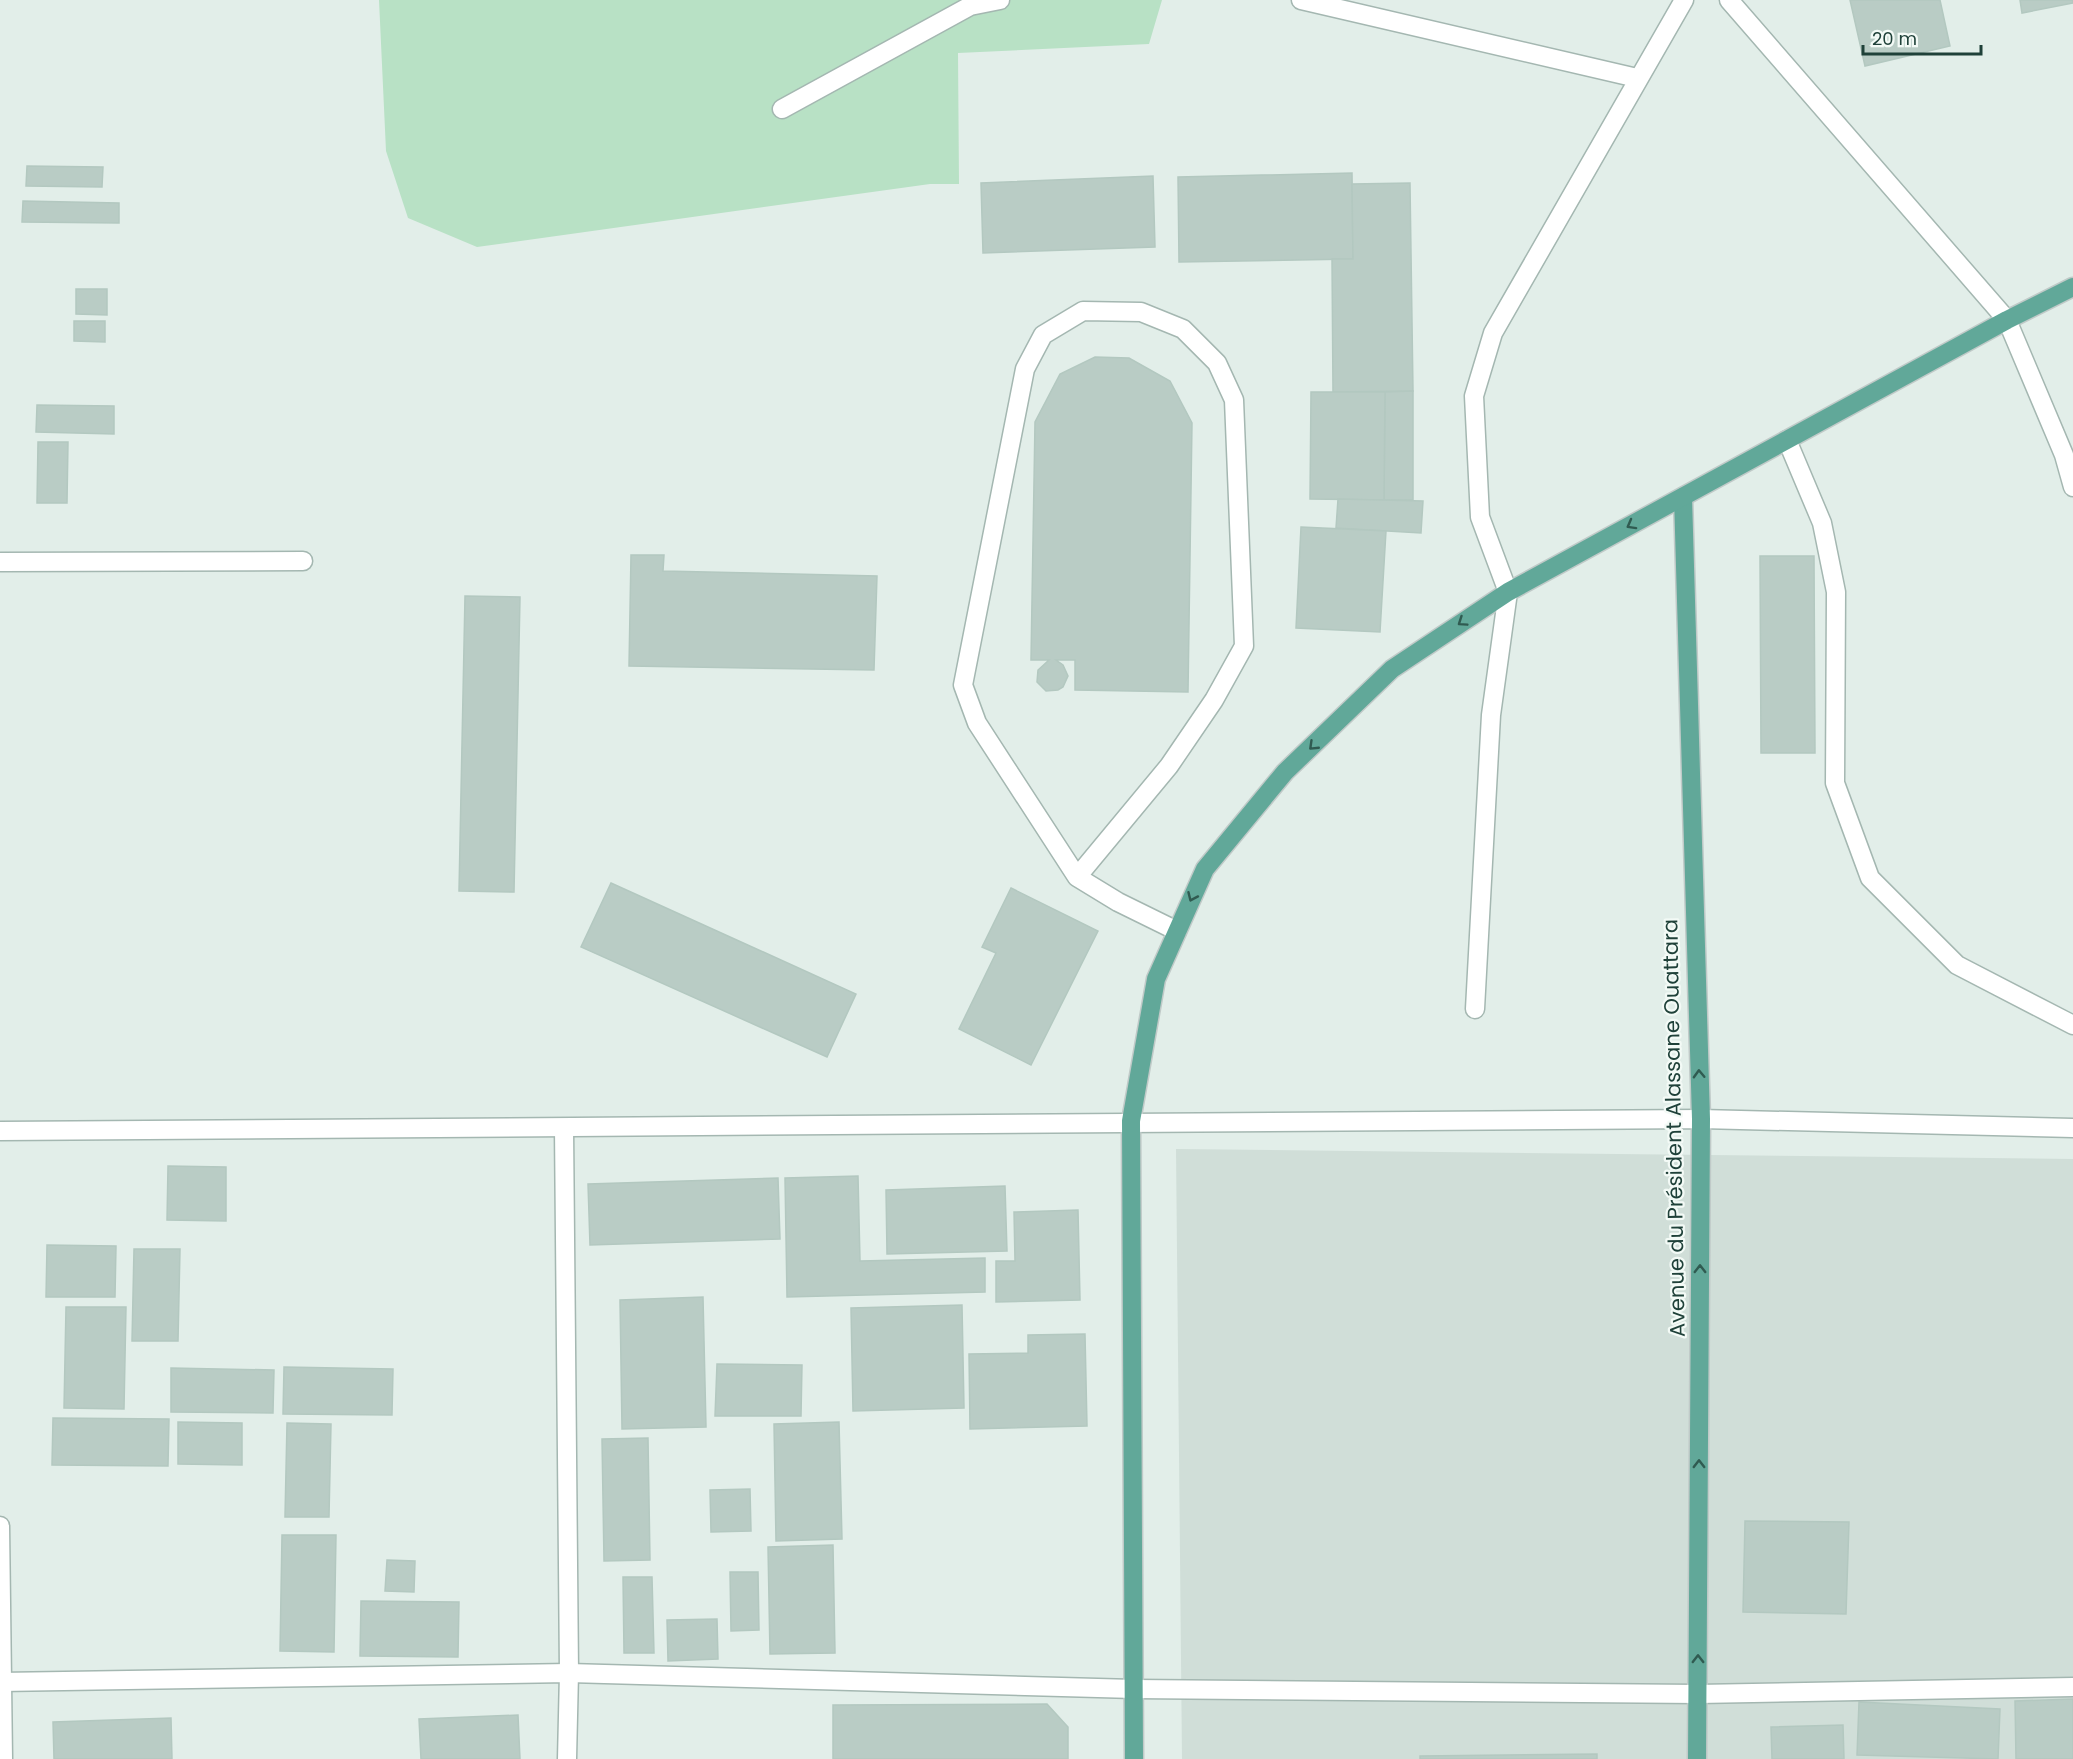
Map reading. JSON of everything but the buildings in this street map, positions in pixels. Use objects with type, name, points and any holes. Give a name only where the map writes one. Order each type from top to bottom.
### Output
[{"type":"main road","points":[[1134,1759],[1131,1121],[1156,979],[1205,870],[1285,772],[1392,669],[1508,592],[2007,320],[2073,287]]},
{"type":"main road","name":"Avenue du Président Alassane Ouattara","points":[[1683,497],[1701,1119],[1697,1759]]},
{"type":"street","points":[[782,109],[970,6],[1000,0]]},
{"type":"street","points":[[1301,0],[1637,78]]},
{"type":"street","points":[[1475,1009],[1491,715],[1508,592],[1480,517],[1474,396],[1492,333],[1684,0]]},
{"type":"street","points":[[1729,0],[2007,320],[2064,455],[2073,487]]},
{"type":"street","points":[[1077,877],[1169,766],[1214,700],[1244,646],[1234,400],[1217,363],[1183,329],[1141,312],[1083,311],[1043,335],[1025,369],[963,685],[977,723],[1077,877],[1118,902],[1177,931]]},
{"type":"street","points":[[1787,440],[1822,523],[1836,592],[1835,783],[1870,878],[1957,965],[2073,1025]]},
{"type":"street","points":[[0,562],[303,561]]},
{"type":"street","points":[[0,1131],[564,1128],[1131,1121],[1701,1119],[2073,1128]]},
{"type":"street","points":[[564,1128],[569,1673],[567,1759]]},
{"type":"street","points":[[0,1526],[3,1759]]},
{"type":"street","points":[[1,1682],[569,1673],[1134,1689],[1698,1694],[2073,1687]]},
{"type":"shaded area","points":[[1176,1149],[2073,1159],[2073,1759],[1182,1759]]},
{"type":"green space","points":[[379,0],[1162,0],[1149,44],[958,53],[959,184],[930,184],[477,247],[408,218],[386,151]]}]
